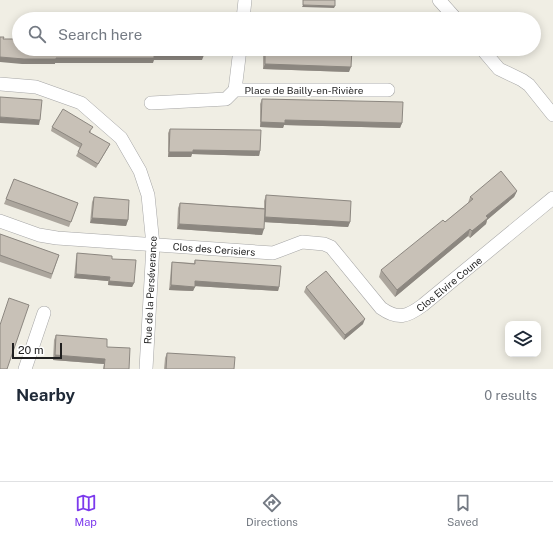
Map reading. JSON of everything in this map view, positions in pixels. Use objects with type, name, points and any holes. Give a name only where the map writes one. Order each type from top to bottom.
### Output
[{"type":"street","points":[[244,12],[245,0]]},
{"type":"street","points":[[439,0],[450,12]]},
{"type":"street","points":[[235,90],[239,56]]},
{"type":"street","points":[[488,56],[498,69],[522,80],[529,85],[553,115]]},
{"type":"street","name":"Rue de la Perséverance","points":[[0,84],[36,87],[81,103],[121,138],[140,171],[148,195],[153,245],[146,369]]},
{"type":"street","name":"Place de Bailly-en-Rivière","points":[[151,103],[226,99],[235,90],[388,90]]},
{"type":"street","name":"Clos Elvire Coune","points":[[332,247],[381,308],[390,314],[400,316],[409,315],[553,198]]},
{"type":"street","name":"Clos des Cerisiers","points":[[0,221],[45,237],[273,253],[302,242],[324,244],[332,247]]},
{"type":"street","points":[[25,369],[44,313]]},
{"type":"building","points":[[303,0],[335,0],[335,6],[303,5]]},
{"type":"building","points":[[0,37],[4,37],[3,39],[12,39],[12,56],[154,56],[154,58],[24,59],[0,57]]},
{"type":"building","points":[[265,56],[352,56],[351,67],[265,64]]},
{"type":"building","points":[[0,97],[42,100],[40,120],[0,117]]},
{"type":"building","points":[[262,99],[403,102],[402,123],[285,120],[285,123],[261,122]]},
{"type":"building","points":[[63,109],[93,127],[89,132],[110,144],[98,164],[78,152],[82,144],[52,127]]},
{"type":"building","points":[[170,129],[261,130],[260,151],[193,150],[193,152],[169,152]]},
{"type":"building","points":[[501,171],[517,191],[486,216],[488,218],[472,231],[470,229],[397,290],[381,270],[443,220],[445,222],[473,199],[470,197]]},
{"type":"building","points":[[14,179],[78,203],[71,222],[6,199]]},
{"type":"building","points":[[266,195],[351,201],[350,222],[265,217]]},
{"type":"building","points":[[94,197],[129,200],[128,220],[92,218]]},
{"type":"building","points":[[180,203],[265,209],[264,229],[179,224]]},
{"type":"building","points":[[0,234],[59,255],[52,274],[0,255]]},
{"type":"building","points":[[77,253],[112,256],[112,259],[136,260],[134,283],[109,281],[110,277],[76,274]]},
{"type":"building","points":[[195,260],[281,266],[279,287],[195,281],[195,287],[171,285],[172,262],[195,264]]},
{"type":"building","points":[[326,271],[365,319],[345,335],[306,287]]},
{"type":"building","points":[[9,298],[29,305],[7,369],[0,369],[0,325]]},
{"type":"building","points":[[56,335],[107,339],[107,347],[130,348],[129,369],[104,369],[105,359],[55,355]]},
{"type":"building","points":[[167,353],[235,357],[234,369],[166,369]]}]
